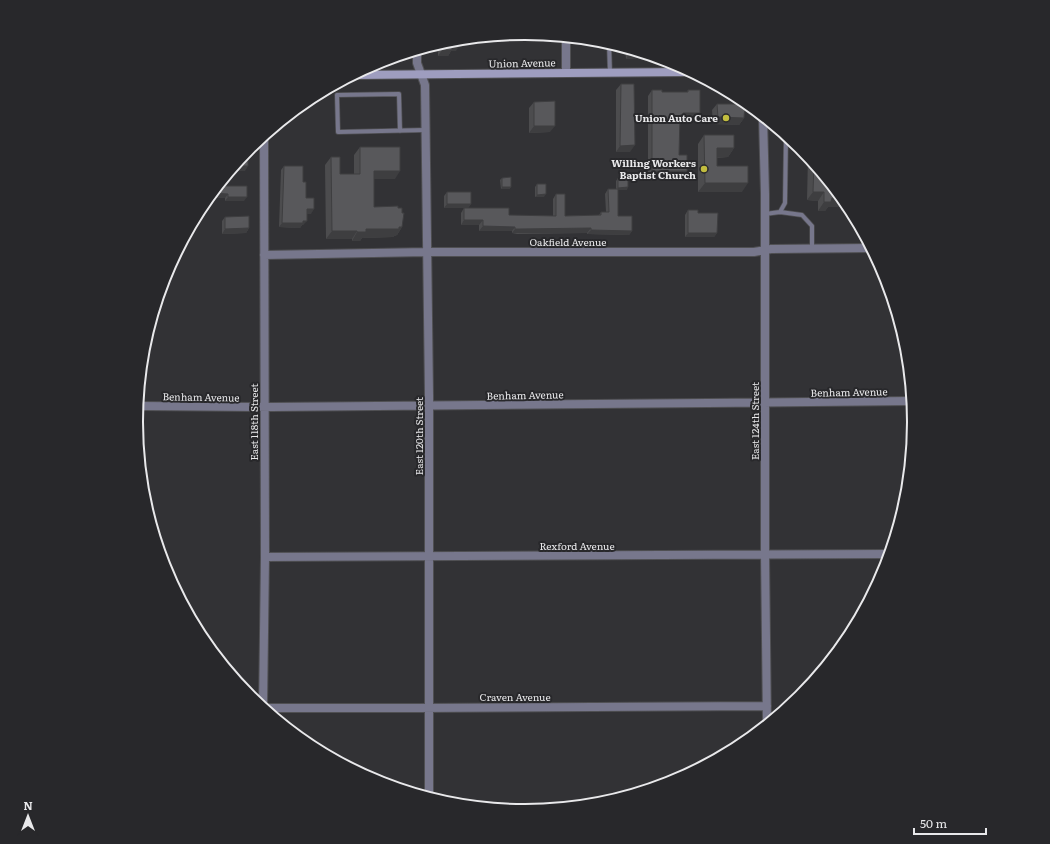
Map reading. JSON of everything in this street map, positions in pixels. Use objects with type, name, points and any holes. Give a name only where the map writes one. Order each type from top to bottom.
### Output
[{"type":"main road","name":"Union Avenue","points":[[366,75],[678,72]]},
{"type":"street","points":[[566,42],[566,73]]},
{"type":"street","name":"East 120th Street","points":[[416,56],[417,63],[425,85],[426,130],[429,406],[429,792]]},
{"type":"street","name":"East 124th Street","points":[[763,123],[765,214],[765,554],[767,706],[768,716]]},
{"type":"street","name":"East 118th Street","points":[[263,700],[265,557],[264,144]]},
{"type":"street","name":"Oakfield Avenue","points":[[264,255],[427,252],[754,252],[771,249],[865,248]]},
{"type":"street","name":"Benham Avenue","points":[[144,406],[429,406],[906,401]]},
{"type":"street","name":"Rexford Avenue","points":[[265,557],[883,554]]},
{"type":"street","name":"Craven Avenue","points":[[272,708],[767,706]]},
{"type":"lane","points":[[610,50],[610,72]]},
{"type":"lane","points":[[400,131],[399,94],[338,95],[338,132],[400,131],[426,130]]},
{"type":"lane","points":[[780,212],[785,204],[786,143]]},
{"type":"lane","points":[[765,214],[780,212],[802,216],[812,226],[812,248]]},
{"type":"building","points":[[452,47],[452,50],[442,49]]},
{"type":"building","points":[[621,84],[634,84],[635,145],[620,146]]},
{"type":"building","points":[[652,90],[662,90],[662,92],[688,92],[688,90],[700,90],[700,113],[683,113],[683,115],[680,115],[679,155],[687,155],[687,171],[652,171]]},
{"type":"building","points":[[555,101],[555,126],[534,126],[534,102]]},
{"type":"building","points":[[717,104],[737,104],[745,109],[744,118],[718,117]]},
{"type":"building","points":[[704,135],[734,135],[734,148],[717,148],[717,166],[748,166],[748,183],[705,183]]},
{"type":"building","points":[[360,147],[400,147],[400,171],[374,171],[374,207],[398,206],[398,208],[402,208],[402,213],[404,213],[402,227],[399,227],[399,229],[366,229],[366,232],[332,231],[331,157],[340,157],[340,174],[360,174]]},
{"type":"building","points":[[248,159],[248,166],[242,166]]},
{"type":"building","points":[[284,166],[303,166],[303,182],[306,182],[306,198],[314,198],[314,209],[307,209],[307,221],[303,221],[303,223],[282,223]]},
{"type":"building","points":[[814,172],[834,198],[832,198],[831,202],[824,202],[824,192],[813,192]]},
{"type":"building","points":[[511,177],[511,187],[502,187],[502,178]]},
{"type":"building","points":[[618,178],[628,178],[628,187],[618,188]]},
{"type":"building","points":[[537,184],[546,184],[546,194],[537,195]]},
{"type":"building","points":[[225,186],[247,186],[247,197],[228,197],[228,194],[219,193]]},
{"type":"building","points":[[608,189],[618,189],[618,216],[632,216],[632,231],[591,230],[591,228],[515,229],[515,227],[483,226],[483,220],[464,220],[464,208],[509,208],[509,215],[556,216],[556,194],[565,194],[565,216],[601,215],[601,212],[609,212]]},
{"type":"building","points":[[447,192],[471,192],[471,204],[447,204]]},
{"type":"building","points":[[688,210],[698,210],[698,213],[718,213],[717,233],[688,233]]},
{"type":"building","points":[[249,216],[249,228],[225,229],[225,217]]},
{"type":"place","name":"Union Auto Care","points":[[726,118]]},
{"type":"place","name":"Willing Workers Baptist Church","points":[[704,169]]}]
